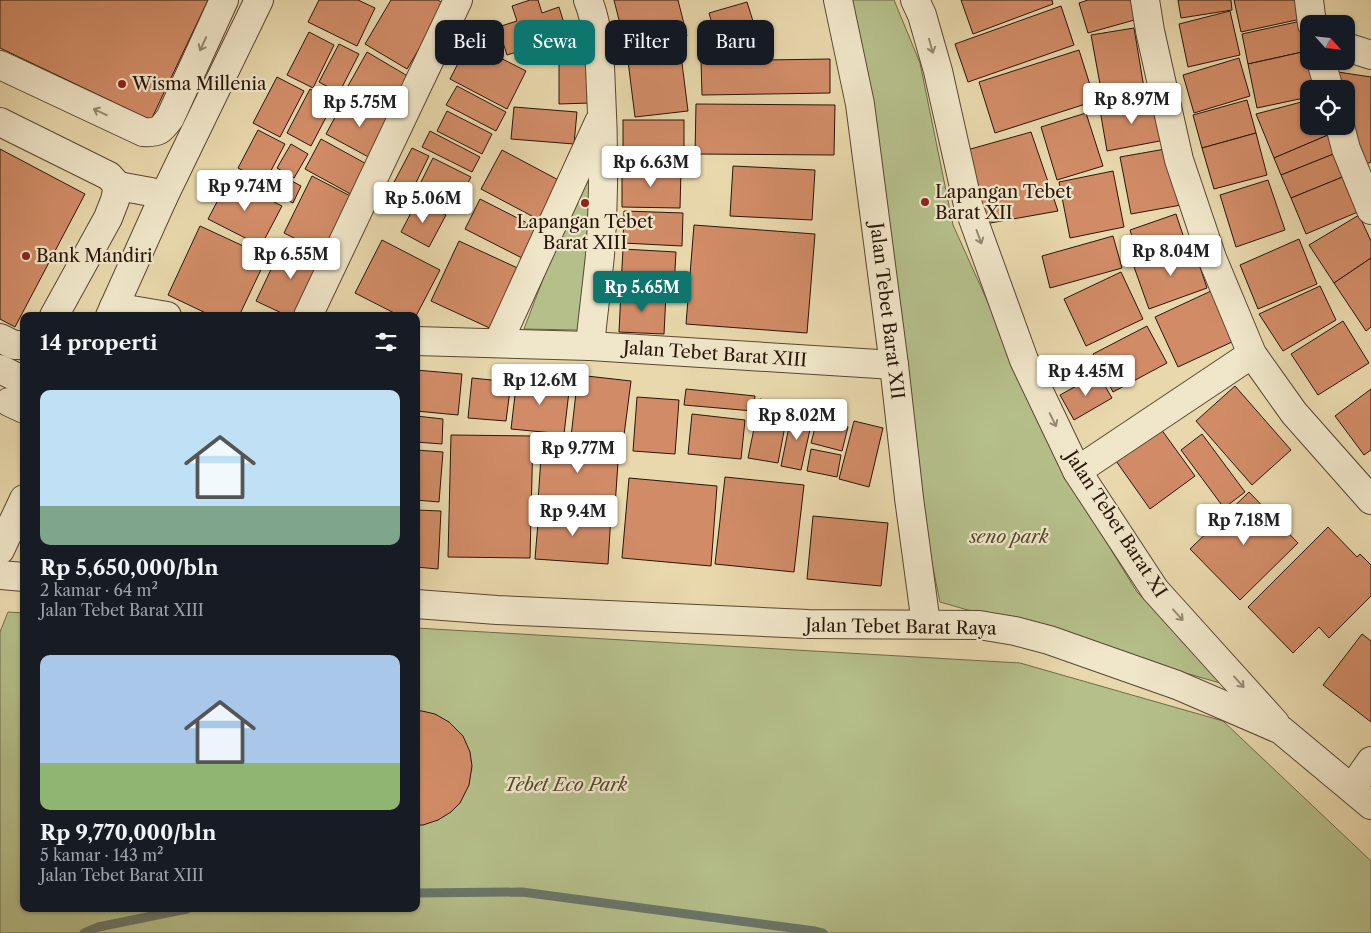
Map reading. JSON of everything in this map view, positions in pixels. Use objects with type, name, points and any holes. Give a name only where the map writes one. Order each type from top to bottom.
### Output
[{"type":"street","points":[[0,65],[143,132],[154,133],[162,129],[170,118],[224,0]]},
{"type":"street","points":[[310,312],[458,0]]},
{"type":"street","points":[[588,0],[594,14],[600,58],[604,178],[600,254],[590,346]]},
{"type":"street","name":"Jalan Tebet Barat XII","points":[[838,0],[860,104],[926,624]]},
{"type":"street","name":"Jalan Tebet Barat XI","points":[[915,0],[922,15],[938,70],[968,205],[1024,360],[1077,471],[1155,590],[1281,730]]},
{"type":"street","points":[[1145,0],[1179,160],[1212,258],[1252,354],[1294,413],[1371,500]]},
{"type":"street","points":[[1309,0],[1311,15]]},
{"type":"street","points":[[112,312],[163,198],[258,1]]},
{"type":"street","points":[[1355,50],[1371,55]]},
{"type":"street","points":[[498,343],[603,114]]},
{"type":"street","points":[[0,122],[109,176],[118,186],[151,192],[163,198]]},
{"type":"street","points":[[1342,135],[1346,149],[1371,210]]},
{"type":"street","points":[[56,312],[108,218],[118,186]]},
{"type":"street","points":[[0,338],[14,345],[20,345]]},
{"type":"street","name":"Jalan Tebet Barat XIII","points":[[420,341],[590,346],[894,365]]},
{"type":"street","points":[[1077,471],[1252,354]]},
{"type":"street","points":[[0,369],[19,397]]},
{"type":"street","points":[[0,550],[20,508]]},
{"type":"street","points":[[0,575],[20,578]]},
{"type":"street","name":"Jalan Tebet Barat Raya","points":[[420,604],[497,610],[808,624],[979,625],[1016,631],[1049,640],[1177,685],[1281,730],[1361,796]]},
{"type":"street","points":[[1361,796],[1371,761]]},
{"type":"green space","name":"seno park","points":[[831,0],[894,0],[920,63],[953,225],[1067,478],[1137,592],[1227,685],[940,602],[923,520]]},
{"type":"green space","name":"Lapangan Tebet Barat XIII","points":[[599,152],[581,330],[524,329],[553,253]]},
{"type":"green space","name":"Tebet Eco Park","points":[[8,612],[20,613],[20,912],[420,912],[420,628],[1020,663],[1223,721],[1371,861],[1371,933],[0,933],[0,632]]},
{"type":"building","name":"Wisma Millenia","points":[[0,0],[208,0],[151,120],[0,48]]},
{"type":"building","points":[[319,0],[358,0],[375,8],[357,46],[308,22]]},
{"type":"building","points":[[391,0],[438,0],[445,5],[407,69],[365,44]]},
{"type":"building","points":[[530,0],[538,0],[542,13],[559,7],[563,20],[517,20],[512,6]]},
{"type":"building","points":[[614,0],[678,0],[683,20],[619,20]]},
{"type":"building","points":[[961,0],[1052,0],[1053,4],[973,34]]},
{"type":"building","points":[[1088,0],[1132,0],[1138,19],[1088,33],[1079,3]]},
{"type":"building","points":[[1178,0],[1231,0],[1232,10],[1181,18]]},
{"type":"building","points":[[1234,0],[1299,0],[1300,19],[1241,32]]},
{"type":"building","points":[[747,2],[753,20],[711,20],[709,13]]},
{"type":"building","points":[[1061,6],[1074,45],[968,82],[955,44]]},
{"type":"building","points":[[1230,11],[1240,55],[1188,67],[1179,24]]},
{"type":"building","points":[[1300,21],[1300,53],[1248,64],[1242,34]]},
{"type":"building","points":[[514,22],[514,53],[507,55],[504,46],[504,25]]},
{"type":"building","points":[[1134,28],[1144,88],[1102,95],[1091,35]]},
{"type":"building","points":[[309,32],[334,45],[313,88],[287,75]]},
{"type":"building","points":[[339,44],[359,54],[339,93],[319,82]]},
{"type":"building","points":[[1079,50],[1095,101],[995,133],[979,82]]},
{"type":"building","points":[[367,52],[411,78],[392,111],[348,86]]},
{"type":"building","points":[[1300,53],[1300,70],[1311,70],[1313,80],[1300,80],[1300,99],[1257,108],[1248,64]]},
{"type":"building","points":[[1239,58],[1250,96],[1194,113],[1183,75]]},
{"type":"building","points":[[830,59],[830,93],[702,95],[701,65],[774,65],[774,60]]},
{"type":"building","points":[[504,60],[526,71],[507,109],[450,79],[457,65],[504,65]]},
{"type":"building","points":[[559,65],[590,65],[590,103],[559,104]]},
{"type":"building","points":[[628,65],[682,65],[688,111],[635,117]]},
{"type":"building","points":[[1338,72],[1371,77],[1371,162],[1364,165],[1355,133],[1355,80],[1340,80]]},
{"type":"building","points":[[277,77],[304,91],[280,137],[253,123]]},
{"type":"building","points":[[457,86],[506,112],[496,131],[446,105]]},
{"type":"building","points":[[310,89],[334,102],[311,146],[287,133]]},
{"type":"building","points":[[347,95],[395,121],[374,160],[326,134]]},
{"type":"building","points":[[1158,100],[1165,140],[1107,151],[1100,110]]},
{"type":"building","points":[[1247,100],[1256,133],[1202,148],[1193,115]]},
{"type":"building","points":[[1300,102],[1300,135],[1328,135],[1274,158],[1256,114]]},
{"type":"building","points":[[696,104],[835,105],[834,155],[695,154]]},
{"type":"building","points":[[514,107],[577,112],[574,144],[511,139]]},
{"type":"building","points":[[447,111],[492,134],[482,154],[437,131]]},
{"type":"building","points":[[1086,113],[1103,166],[1057,180],[1041,127]]},
{"type":"building","points":[[623,120],[684,120],[684,166],[623,166]]},
{"type":"building","points":[[258,130],[285,144],[265,182],[238,168]]},
{"type":"building","points":[[430,131],[480,157],[472,172],[422,147]]},
{"type":"building","points":[[1031,132],[1058,211],[979,225],[967,150]]},
{"type":"building","points":[[1256,133],[1267,175],[1214,189],[1202,148]]},
{"type":"building","points":[[1328,135],[1336,153],[1281,175],[1274,158]]},
{"type":"building","points":[[321,139],[372,167],[356,197],[305,169]]},
{"type":"building","points":[[291,144],[308,154],[294,178],[277,168]]},
{"type":"building","points":[[412,148],[429,156],[408,199],[390,190]]},
{"type":"building","points":[[1171,148],[1181,205],[1131,214],[1120,157]]},
{"type":"building","name":"Bank Mandiri","points":[[0,149],[85,194],[23,312],[20,312],[20,318],[15,327],[0,319]]},
{"type":"building","points":[[502,150],[566,184],[545,223],[481,189]]},
{"type":"building","points":[[1336,153],[1345,176],[1291,198],[1281,175]]},
{"type":"building","points":[[433,158],[471,177],[453,212],[416,192]]},
{"type":"building","points":[[733,166],[815,170],[812,220],[730,216]]},
{"type":"building","points":[[622,169],[681,170],[680,208],[622,207]]},
{"type":"building","points":[[1113,171],[1124,227],[1070,238],[1059,182]]},
{"type":"building","points":[[275,172],[301,186],[293,203],[266,189]]},
{"type":"building","points":[[312,176],[360,201],[332,257],[284,233]]},
{"type":"building","points":[[1345,176],[1360,211],[1306,234],[1291,198]]},
{"type":"building","points":[[229,179],[282,206],[261,246],[208,219]]},
{"type":"building","points":[[1268,180],[1285,230],[1236,247],[1220,195]]},
{"type":"building","points":[[480,199],[537,228],[522,258],[465,229]]},
{"type":"building","points":[[417,201],[446,215],[429,247],[401,232]]},
{"type":"building","points":[[624,211],[683,213],[682,246],[623,243]]},
{"type":"building","points":[[1176,214],[1186,244],[1139,260],[1130,230]]},
{"type":"building","points":[[1359,215],[1371,241],[1371,258],[1334,283],[1309,245]]},
{"type":"building","points":[[694,225],[815,234],[807,333],[686,324]]},
{"type":"building","points":[[200,226],[267,257],[241,312],[204,312],[168,295]]},
{"type":"building","points":[[1113,236],[1122,268],[1050,288],[1042,256]]},
{"type":"building","points":[[1299,239],[1317,284],[1258,309],[1240,265]]},
{"type":"building","points":[[285,240],[327,260],[302,312],[279,312],[256,301]]},
{"type":"building","points":[[382,240],[440,270],[418,312],[392,312],[355,293]]},
{"type":"building","points":[[459,241],[524,271],[496,331],[431,301]]},
{"type":"building","points":[[1193,246],[1207,288],[1149,309],[1134,267]]},
{"type":"building","points":[[623,249],[676,252],[674,287],[621,285]]},
{"type":"building","points":[[1371,258],[1371,327],[1366,331],[1334,283]]},
{"type":"building","points":[[1121,272],[1143,319],[1086,346],[1064,299]]},
{"type":"building","points":[[1320,286],[1336,320],[1283,351],[1259,314]]},
{"type":"building","points":[[621,291],[666,294],[664,334],[619,332]]},
{"type":"building","points":[[1211,291],[1234,341],[1178,367],[1155,317]]},
{"type":"building","points":[[1343,321],[1369,363],[1318,395],[1291,354]]},
{"type":"building","points":[[1147,326],[1167,363],[1113,392],[1093,354]]},
{"type":"building","points":[[420,370],[462,374],[458,415],[420,411]]},
{"type":"building","points":[[1098,374],[1112,398],[1074,420],[1060,395]]},
{"type":"building","points":[[578,375],[631,381],[623,443],[571,437]]},
{"type":"building","points":[[472,378],[511,382],[506,421],[468,418]]},
{"type":"building","points":[[517,378],[570,383],[564,434],[511,429]]},
{"type":"building","points":[[1235,386],[1291,450],[1252,485],[1196,421]]},
{"type":"building","points":[[686,389],[755,396],[753,411],[684,405]]},
{"type":"building","points":[[1371,389],[1371,450],[1364,455],[1335,416]]},
{"type":"building","points":[[637,397],[679,400],[675,454],[633,451]]},
{"type":"building","points":[[760,399],[789,405],[778,463],[748,458]]},
{"type":"building","points":[[792,412],[813,416],[801,470],[781,466]]},
{"type":"building","points":[[692,414],[745,420],[741,459],[688,454]]},
{"type":"building","points":[[420,416],[443,419],[442,444],[420,442]]},
{"type":"building","points":[[817,420],[848,427],[842,451],[811,443]]},
{"type":"building","points":[[854,421],[883,428],[869,487],[839,479]]},
{"type":"building","points":[[1161,429],[1195,476],[1150,509],[1116,461]]},
{"type":"building","points":[[1202,434],[1245,492],[1224,508],[1181,450]]},
{"type":"building","points":[[451,435],[533,436],[530,558],[448,557]]},
{"type":"building","points":[[542,443],[619,448],[615,506],[538,501]]},
{"type":"building","points":[[811,449],[841,455],[837,477],[807,471]]},
{"type":"building","points":[[420,450],[443,452],[439,502],[420,500]]},
{"type":"building","points":[[725,477],[804,485],[794,572],[715,564]]},
{"type":"building","points":[[629,478],[717,486],[711,566],[622,558]]},
{"type":"building","points":[[1249,492],[1298,543],[1240,600],[1190,549]]},
{"type":"building","points":[[420,510],[441,511],[438,569],[420,567]]},
{"type":"building","points":[[539,510],[611,515],[608,564],[535,559]]},
{"type":"building","points":[[813,516],[888,523],[881,586],[807,579]]},
{"type":"building","points":[[1328,527],[1357,557],[1360,554],[1371,565],[1371,596],[1329,638],[1319,627],[1293,653],[1248,607]]},
{"type":"building","points":[[1362,634],[1371,641],[1371,722],[1323,685]]},
{"type":"building","points":[[420,711],[435,714],[449,722],[463,736],[470,752],[472,766],[469,785],[460,803],[451,812],[438,820],[420,825]]},
{"type":"waterway","points":[[420,893],[522,892],[823,933]]},
{"type":"waterway","points":[[84,933],[98,927],[172,912]]},
{"type":"place","name":"Wisma Millenia","points":[[122,84]]},
{"type":"place","name":"Lapangan Tebet Barat XII","points":[[925,202]]},
{"type":"place","name":"Lapangan Tebet Barat XIII","points":[[585,203]]},
{"type":"place","name":"Bank Mandiri","points":[[26,256]]}]
